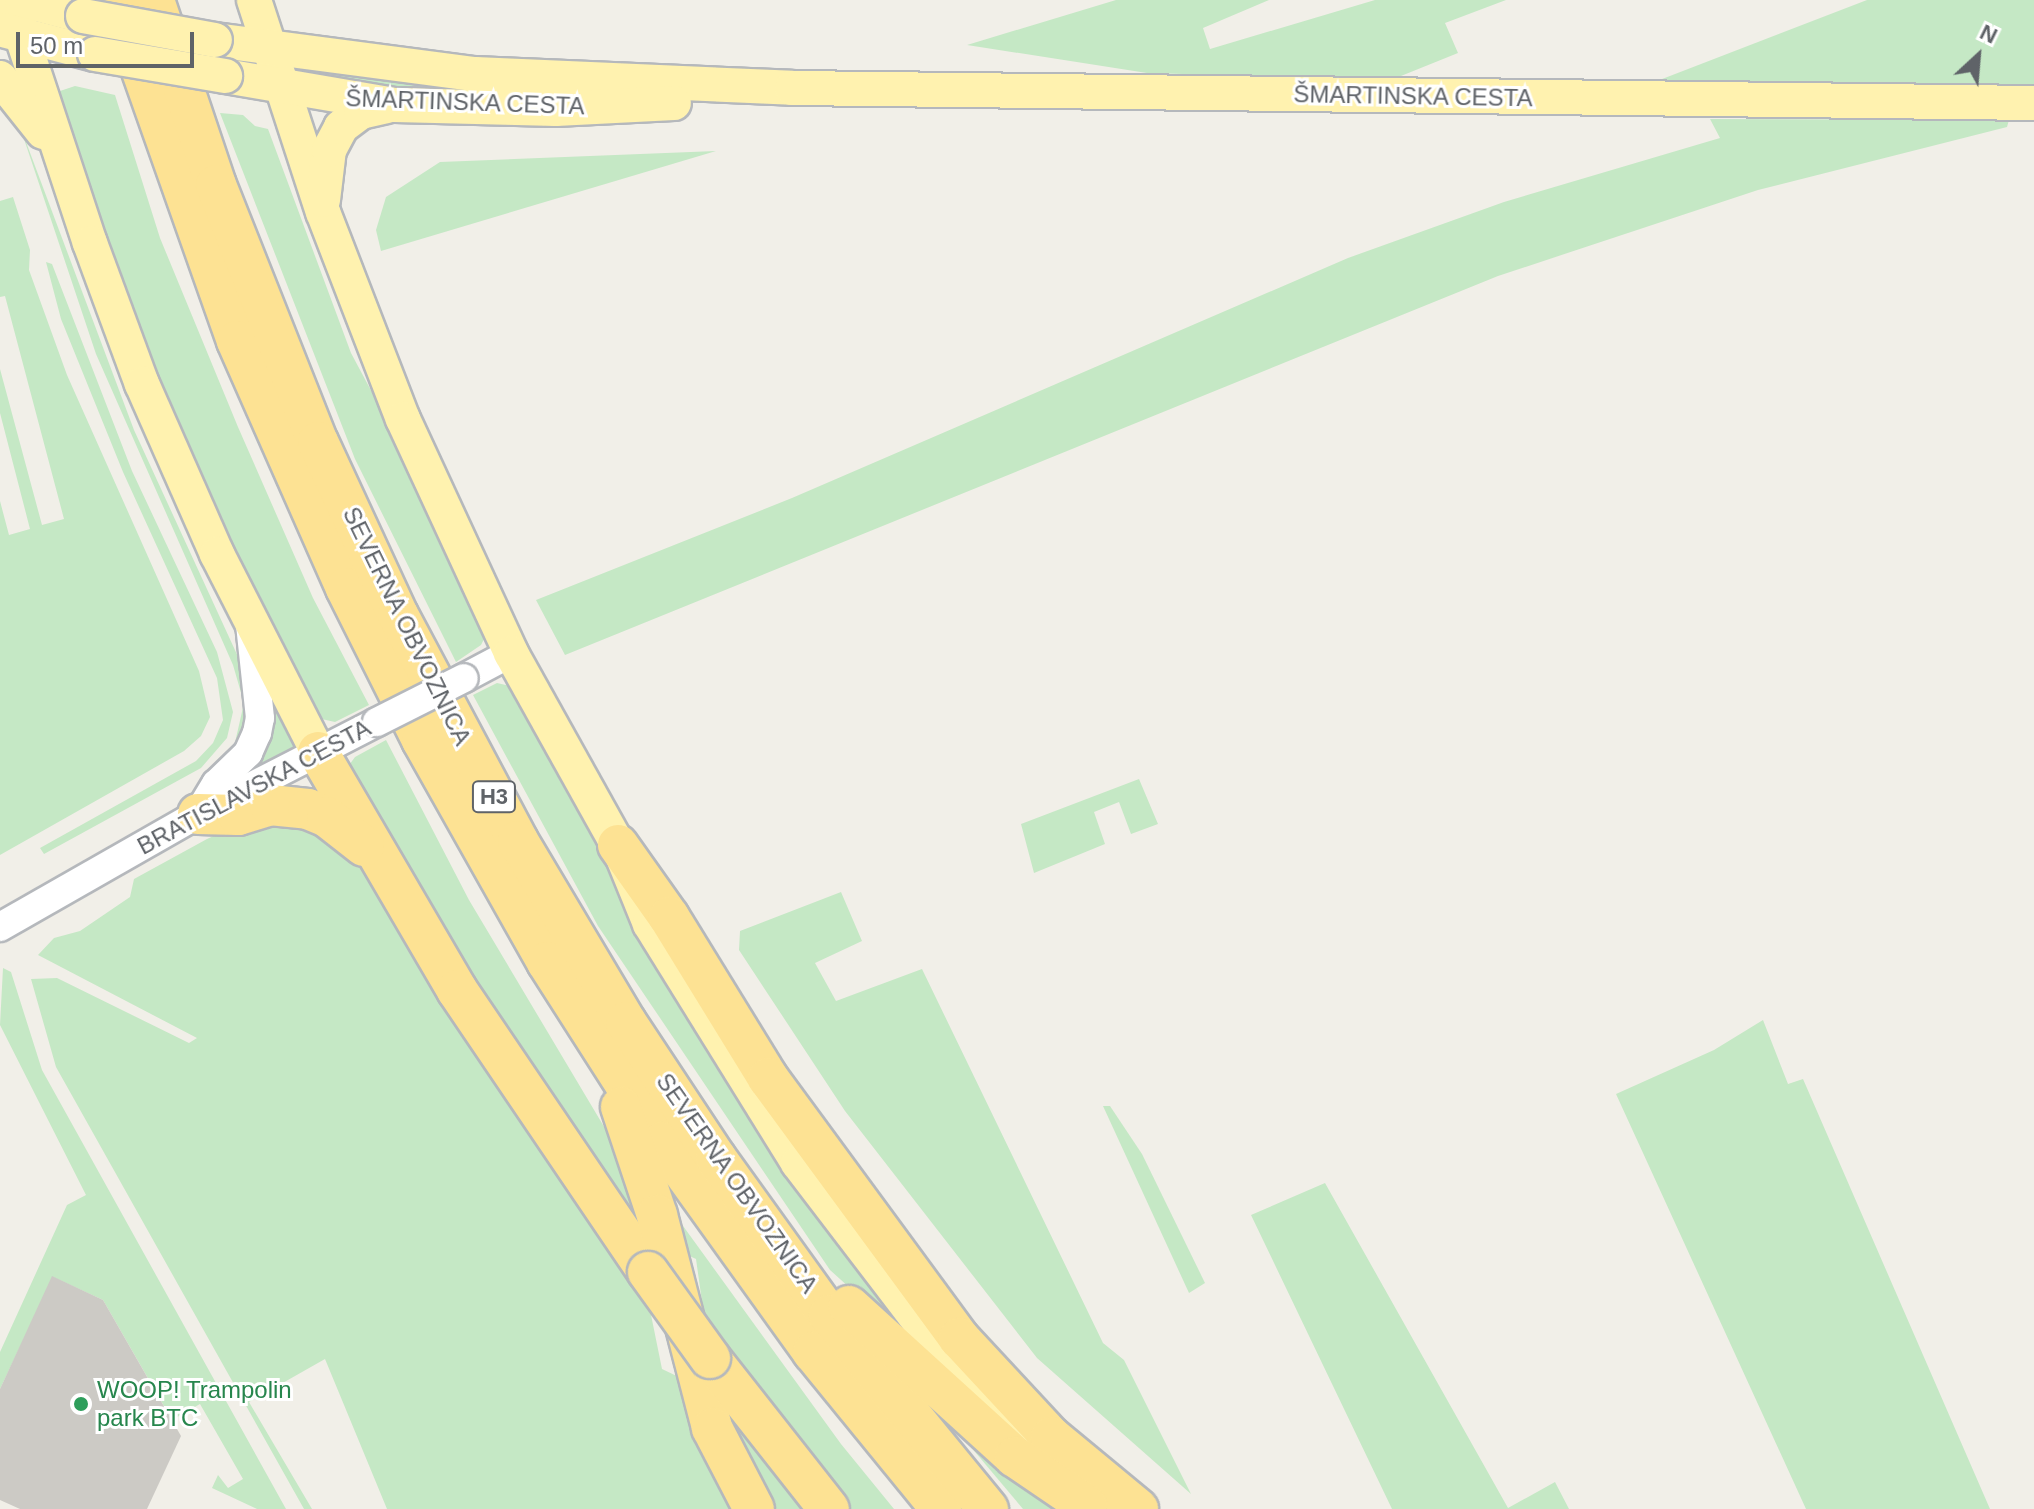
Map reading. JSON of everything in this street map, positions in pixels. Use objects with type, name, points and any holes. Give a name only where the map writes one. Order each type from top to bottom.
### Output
[{"type":"highway","name":"SEVERNA OBVOZNICA","points":[[154,0],[216,185],[284,363],[398,615],[578,944],[716,1158],[829,1315],[988,1509]]},
{"type":"highway","name":"SEVERNA OBVOZNICA","points":[[100,8],[188,213],[293,473],[422,740],[593,1037],[737,1249],[941,1509]]},
{"type":"highway","points":[[318,752],[378,859],[525,1094],[710,1358],[829,1509]]},
{"type":"highway","points":[[198,814],[238,815],[270,805],[308,809],[341,826],[378,859]]},
{"type":"highway","points":[[618,845],[776,1090],[959,1338],[1051,1437],[1138,1509]]},
{"type":"highway","points":[[593,1037],[637,1148],[712,1428],[754,1509]]},
{"type":"highway","points":[[716,1158],[854,1311],[935,1389],[1015,1457],[1089,1508]]},
{"type":"main road","points":[[10,0],[11,33],[58,151],[142,384],[250,624],[318,752]]},
{"type":"main road","name":"ŠMARTINSKA CESTA","points":[[22,0],[100,8],[215,40],[475,74],[792,88],[2034,103]]},
{"type":"main road","points":[[254,0],[323,212],[403,419],[511,653],[618,845],[650,924],[798,1163],[956,1370],[1089,1508]]},
{"type":"main road","name":"ŠMARTINSKA CESTA","points":[[11,33],[95,54],[395,105],[605,107],[792,88]]},
{"type":"main road","points":[[0,78],[58,151]]},
{"type":"main road","points":[[323,212],[323,177],[341,127],[361,112],[395,105]]},
{"type":"street","points":[[198,814],[216,784],[248,753],[257,733],[260,718],[250,624]]},
{"type":"street","name":"BRATISLAVSKA CESTA","points":[[0,927],[198,814],[511,653]]},
{"type":"green space","points":[[1116,0],[1269,0],[1203,28],[1210,49],[1375,0],[1506,0],[1445,23],[1458,53],[1391,80],[1147,73],[967,45]]},
{"type":"green space","points":[[1867,0],[2034,0],[2034,86],[1644,86]]},
{"type":"green space","points":[[331,73],[476,94],[337,90]]},
{"type":"green space","points":[[75,86],[115,95],[160,238],[238,427],[313,598],[369,705],[335,722],[317,718],[247,583],[123,305],[54,93]]},
{"type":"green space","points":[[220,113],[243,115],[255,126],[268,129],[351,353],[398,441],[486,635],[481,645],[456,662],[355,459]]},
{"type":"green space","points":[[17,118],[134,430],[240,661],[251,707],[244,739],[234,747],[244,703],[233,665],[96,354]]},
{"type":"green space","points":[[1710,119],[2009,120],[2007,127],[1758,190],[1498,276],[565,655],[536,600],[792,498],[1348,258],[1504,202],[1720,138]]},
{"type":"green space","points":[[716,151],[381,251],[376,230],[386,197],[440,162]]},
{"type":"green space","points":[[13,197],[30,250],[29,270],[67,375],[199,671],[210,717],[201,736],[184,751],[0,855],[0,501],[9,535],[30,529],[0,413],[0,369],[42,525],[64,519],[5,296],[0,297],[0,201]]},
{"type":"green space","points":[[46,262],[52,264],[132,471],[217,652],[233,712],[227,738],[201,768],[44,854],[40,848],[196,761],[213,743],[223,720],[217,678],[123,472],[61,319]]},
{"type":"green space","points":[[497,683],[514,687],[535,720],[624,899],[935,1365],[830,1270],[598,926],[473,695]]},
{"type":"green space","points":[[274,702],[297,745],[261,764],[257,762]]},
{"type":"green space","points":[[386,740],[469,900],[606,1130],[629,1183],[642,1234],[483,997],[347,768],[355,757]]},
{"type":"green space","points":[[1139,779],[1158,824],[1131,834],[1119,802],[1094,812],[1105,844],[1034,873],[1021,824]]},
{"type":"green space","points":[[305,821],[361,862],[648,1300],[662,1369],[683,1379],[735,1509],[387,1509],[325,1359],[249,1402],[312,1509],[304,1509],[56,1067],[31,979],[57,978],[189,1043],[197,1038],[38,955],[54,938],[80,931],[130,897],[134,879],[207,839],[233,827]]},
{"type":"green space","points":[[841,892],[862,941],[815,963],[836,1001],[922,969],[1103,1343],[1124,1360],[1191,1494],[1037,1358],[845,1111],[739,950],[740,931]]},
{"type":"green space","points":[[3,968],[11,972],[42,1070],[286,1509],[257,1509],[212,1488],[218,1475],[228,1488],[243,1479],[200,1404],[172,1420],[103,1300],[53,1277],[0,1389],[0,1352],[67,1205],[86,1195],[0,1025]]},
{"type":"green space","points":[[1763,1020],[1788,1084],[1803,1079],[1990,1509],[1806,1509],[1616,1094],[1714,1050]]},
{"type":"green space","points":[[1103,1106],[1110,1106],[1142,1154],[1205,1283],[1189,1293]]},
{"type":"green space","points":[[1325,1183],[1508,1508],[1555,1482],[1569,1509],[1392,1509],[1251,1215]]},
{"type":"green space","points":[[678,1219],[841,1444],[894,1509],[848,1509],[705,1323],[696,1259],[681,1252]]},
{"type":"green space","points":[[716,1394],[807,1509],[776,1509]]},
{"type":"green space","points":[[949,1421],[1064,1509],[1023,1509]]},
{"type":"building","name":"WOOP! Trampolin park BTC","points":[[52,1276],[103,1300],[181,1436],[147,1509],[20,1509],[0,1500],[0,1389]]},
{"type":"place","name":"WOOP! Trampolin park BTC","points":[[81,1404]]}]
